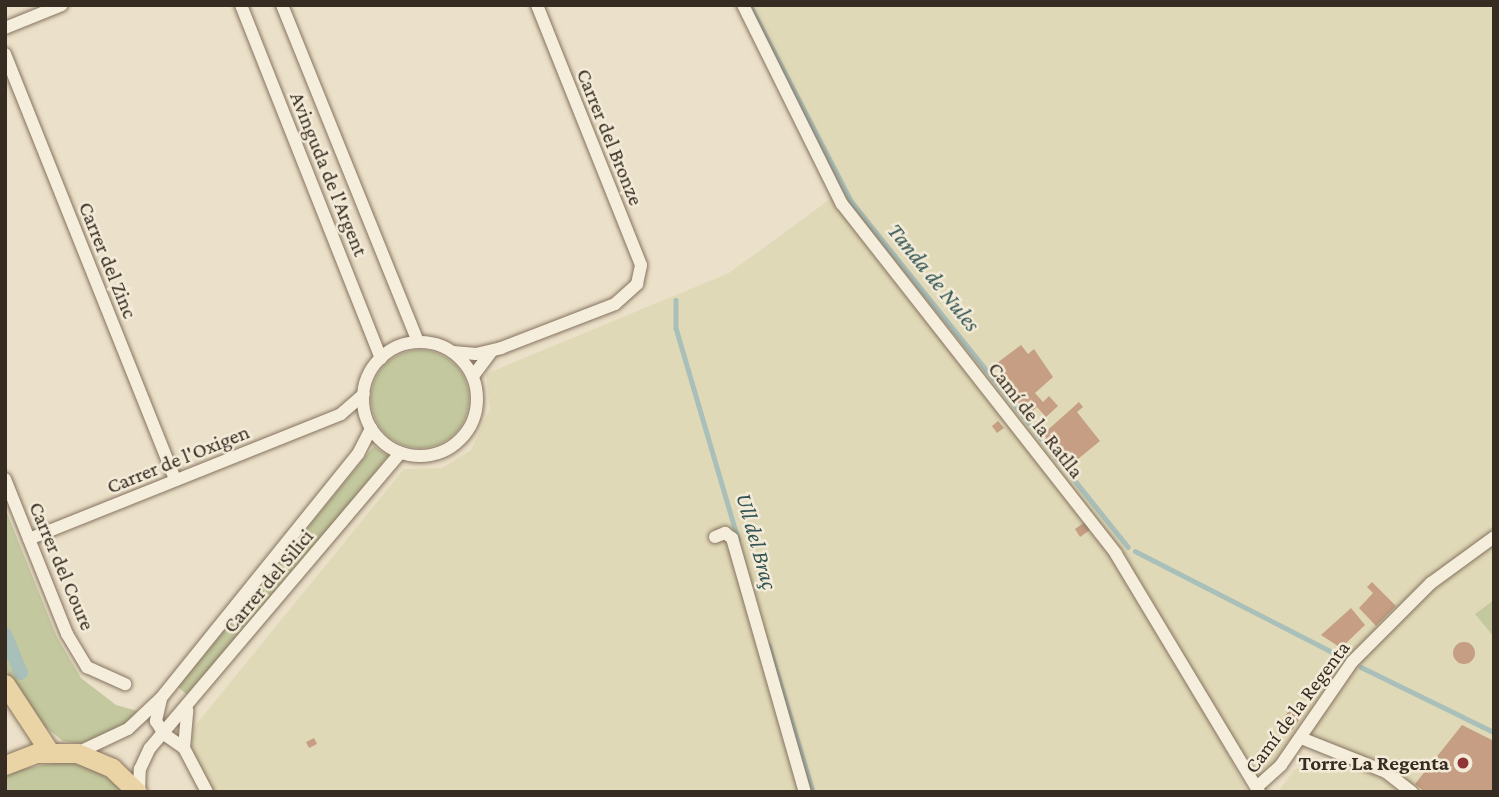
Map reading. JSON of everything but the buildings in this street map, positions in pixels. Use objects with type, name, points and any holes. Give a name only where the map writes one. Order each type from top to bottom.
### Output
[{"type":"main road","points":[[5,684],[49,751]]},
{"type":"main road","points":[[5,765],[49,751],[77,753],[112,768],[138,792]]},
{"type":"street","points":[[5,28],[62,5]]},
{"type":"street","name":"Avinguda de l'Argent","points":[[241,5],[381,358]]},
{"type":"street","name":"Avinguda de l'Argent","points":[[282,5],[418,341]]},
{"type":"street","name":"Carrer del Bronze","points":[[492,351],[615,304],[637,284],[641,265],[537,5]]},
{"type":"street","name":"Camí de la Ratlla","points":[[743,5],[842,204],[1116,554],[1258,789]]},
{"type":"street","name":"Carrer del Zinc","points":[[5,54],[176,480]]},
{"type":"street","points":[[369,423],[364,394],[381,358],[418,341],[453,352],[492,351]]},
{"type":"street","points":[[473,376],[492,351]]},
{"type":"street","points":[[341,414],[369,423],[400,453],[429,455],[455,444],[476,412],[473,376],[453,352]]},
{"type":"street","name":"Carrer de l'Oxigen","points":[[29,539],[341,414],[364,394]]},
{"type":"street","name":"Carrer del Silici","points":[[77,753],[128,729],[161,698],[358,454],[369,423]]},
{"type":"street","name":"Carrer del Silici","points":[[138,792],[144,757],[400,453]]},
{"type":"street","name":"Carrer del Coure","points":[[5,479],[67,634],[87,667],[124,684]]},
{"type":"street","points":[[715,537],[725,533],[732,538],[805,792]]},
{"type":"street","name":"Camí de la Regenta","points":[[1258,789],[1281,765],[1301,738],[1352,662],[1431,583],[1494,537]]},
{"type":"street","points":[[161,698],[156,722],[164,734],[184,748],[207,792]]},
{"type":"street","points":[[184,748],[187,709]]},
{"type":"street","points":[[1301,738],[1386,772],[1412,792]]},
{"type":"shaded area","points":[[745,5],[1494,5],[1494,534],[1354,658],[1300,736],[1258,784],[1117,553],[843,203]]},
{"type":"shaded area","points":[[833,197],[852,228],[1107,550],[1210,718],[1247,792],[209,792],[189,754],[194,727],[404,469],[442,468],[471,450],[490,409],[486,374],[729,273]]},
{"type":"shaded area","points":[[1494,541],[1494,792],[1417,792],[1306,736],[1357,662],[1433,586]]},
{"type":"shaded area","points":[[1332,760],[1367,769],[1401,792],[1278,792],[1294,770],[1306,763]]},
{"type":"green space","points":[[420,350],[439,353],[455,364],[466,380],[469,399],[466,418],[455,434],[439,445],[420,448],[401,445],[385,434],[374,418],[371,399],[374,380],[385,364],[401,353]]},
{"type":"green space","points":[[374,446],[388,456],[191,698],[178,687]]},
{"type":"green space","points":[[5,508],[57,637],[81,678],[116,705],[141,712],[119,732],[85,744],[63,741],[39,722],[10,678],[5,667]]},
{"type":"green space","points":[[1494,600],[1494,637],[1475,614]]},
{"type":"green space","points":[[65,761],[97,770],[125,792],[5,792],[5,777],[17,770]]},
{"type":"waterway","name":"Tanda de Nules","points":[[750,5],[851,201],[1128,547]]},
{"type":"waterway","name":"Ull del Braç","points":[[676,300],[676,328],[738,539]]},
{"type":"waterway","name":"Tanda de Nules","points":[[1135,551],[1346,659]]},
{"type":"waterway","points":[[5,634],[21,673]]},
{"type":"waterway","name":"Ull del Braç","points":[[769,645],[813,792]]},
{"type":"waterway","points":[[1361,667],[1463,717]]},
{"type":"waterway","points":[[1465,718],[1494,732]]},
{"type":"place","name":"Torre La Regenta","points":[[1463,763]]}]
